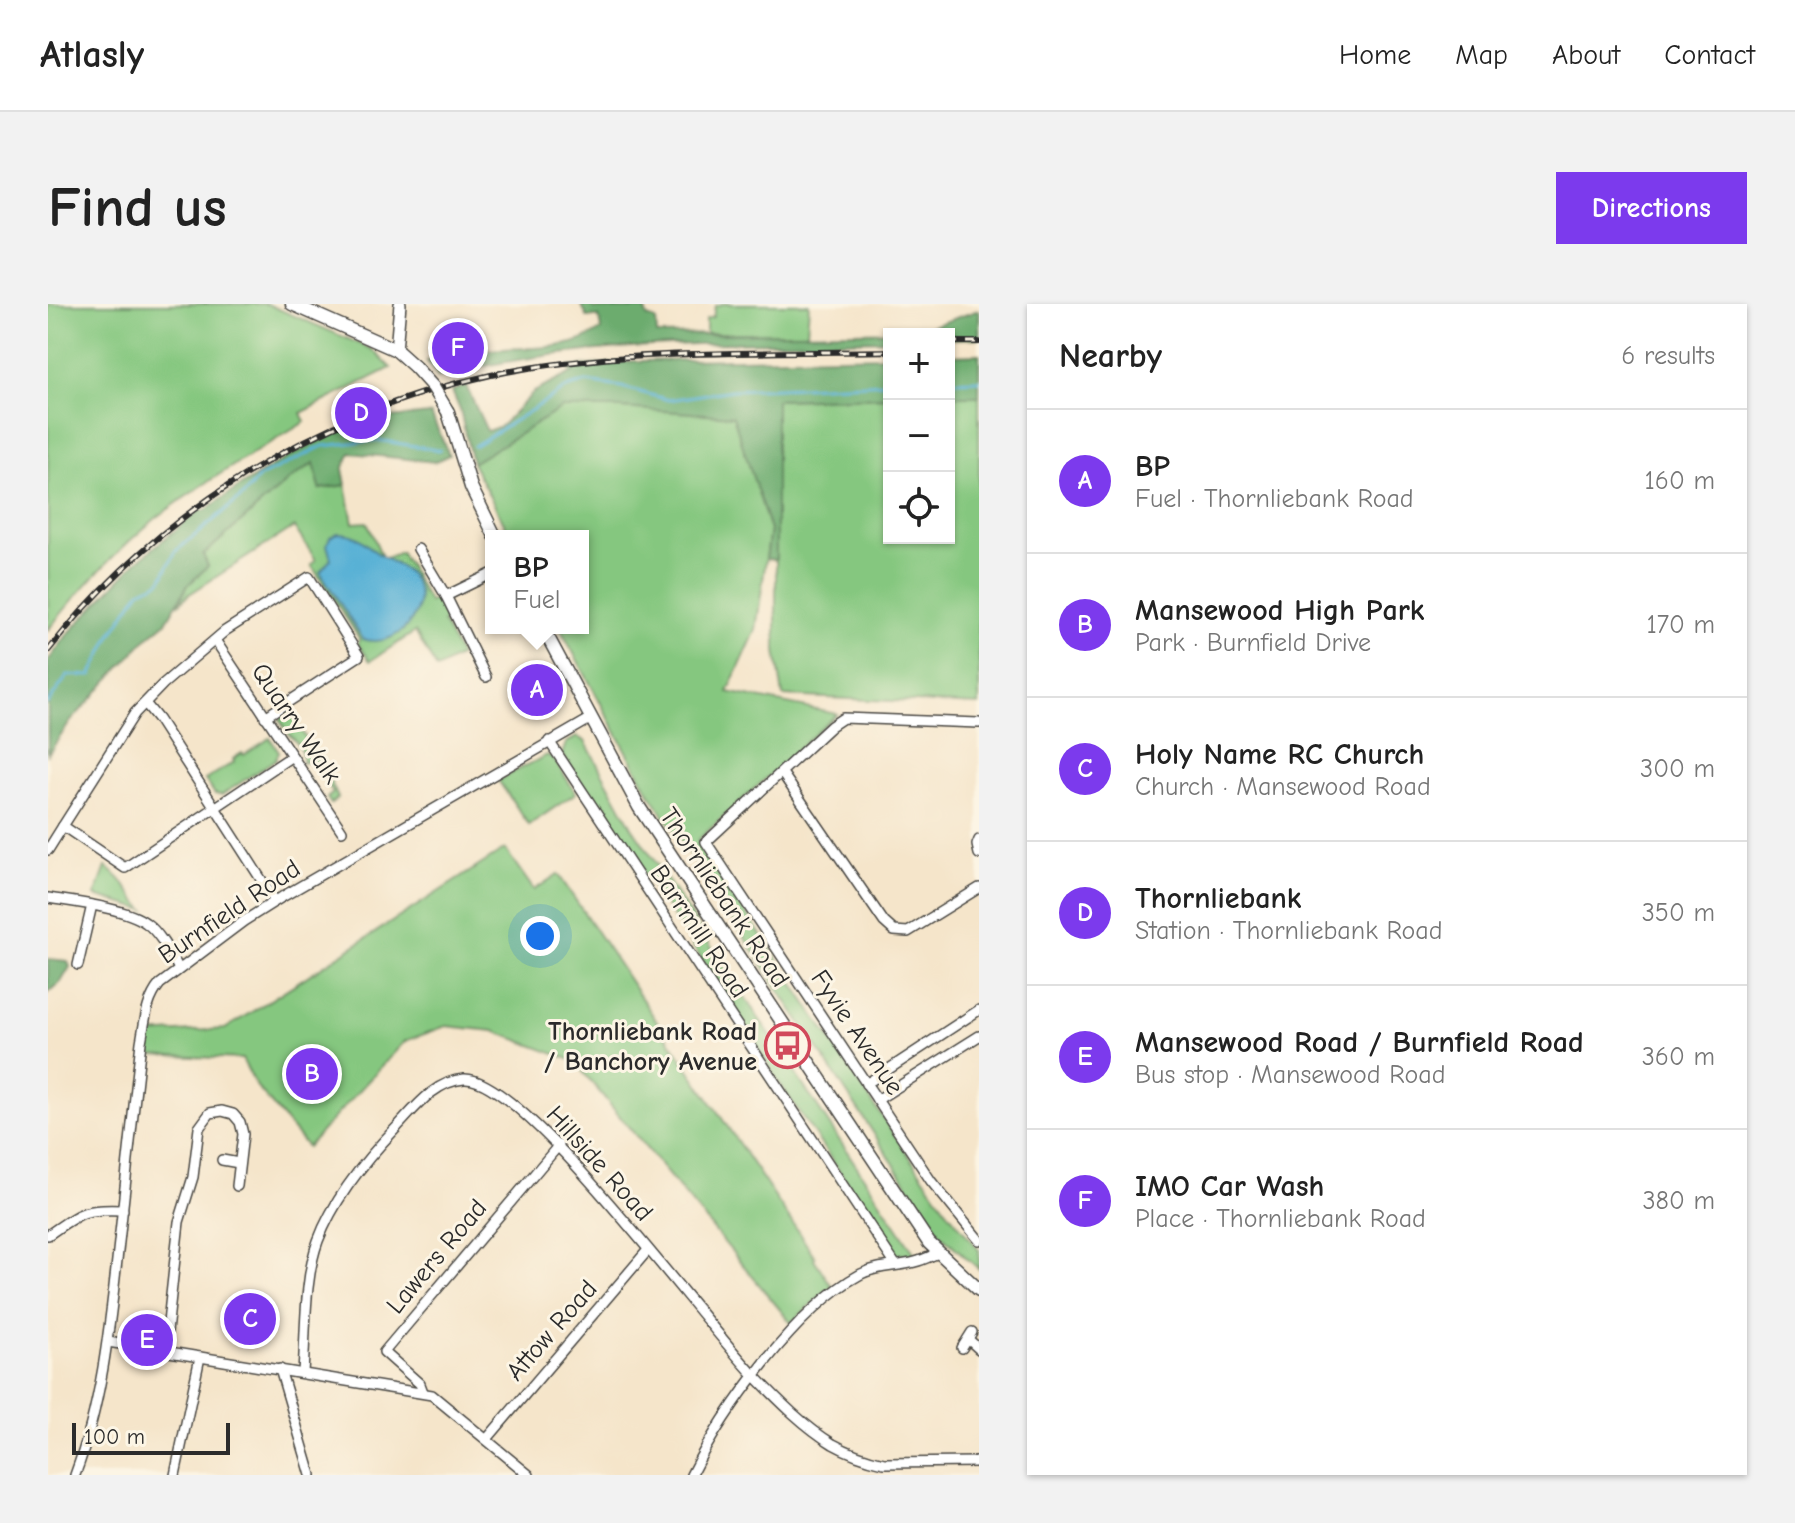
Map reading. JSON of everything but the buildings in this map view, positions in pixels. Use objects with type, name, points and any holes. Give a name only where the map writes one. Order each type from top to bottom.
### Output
[{"type":"main road","points":[[292,304],[396,350],[433,387],[448,412],[471,487],[492,530]]},
{"type":"main road","name":"Thornliebank Road","points":[[546,634],[639,807],[929,1243],[979,1290]]},
{"type":"street","points":[[396,350],[400,304]]},
{"type":"street","points":[[418,549],[446,596],[486,677]]},
{"type":"street","points":[[48,850],[135,713],[215,640],[309,577],[359,656],[265,717]]},
{"type":"street","points":[[446,596],[485,577]]},
{"type":"street","name":"Quarry Walk","points":[[215,640],[342,831]]},
{"type":"street","points":[[145,703],[275,901]]},
{"type":"street","points":[[979,723],[843,718],[782,773],[884,922],[894,931],[908,932],[979,888]]},
{"type":"street","name":"Burnfield Road","points":[[75,1475],[92,1422],[108,1342],[146,1010],[153,993],[179,969],[275,901],[590,719]]},
{"type":"street","name":"Barrmill Road","points":[[549,741],[895,1264]]},
{"type":"street","points":[[63,826],[125,868],[292,756]]},
{"type":"street","name":"Fyvie Avenue","points":[[782,773],[706,842],[931,1181],[979,1240]]},
{"type":"street","points":[[979,840],[979,854]]},
{"type":"street","points":[[48,898],[92,905],[143,920],[179,969]]},
{"type":"street","points":[[78,965],[92,905]]},
{"type":"street","points":[[866,1084],[979,1010]]},
{"type":"street","points":[[877,1100],[979,1036]]},
{"type":"street","name":"Hillside Road","points":[[303,1372],[311,1271],[318,1241],[351,1182],[378,1147],[440,1086],[466,1079],[479,1081],[505,1096],[559,1145],[754,1376],[804,1423],[853,1454],[884,1463],[979,1462]]},
{"type":"street","points":[[165,1350],[179,1222],[193,1177],[199,1128],[210,1113],[222,1111],[233,1114],[240,1122],[243,1134],[237,1186]]},
{"type":"street","name":"Lawers Road","points":[[423,1392],[420,1384],[384,1352],[559,1145]]},
{"type":"street","points":[[222,1160],[239,1163]]},
{"type":"street","points":[[48,1235],[79,1214],[95,1208],[123,1210]]},
{"type":"street","name":"Attow Road","points":[[487,1439],[648,1250]]},
{"type":"street","points":[[691,1475],[718,1427],[754,1376],[819,1306],[863,1273],[895,1264],[918,1262],[938,1253]]},
{"type":"street","points":[[967,1340],[979,1349]]},
{"type":"street","points":[[108,1342],[423,1392],[443,1402],[529,1475]]},
{"type":"street","points":[[175,1475],[200,1357]]},
{"type":"street","points":[[280,1369],[311,1475]]},
{"type":"green space","points":[[48,304],[267,304],[372,349],[391,368],[301,413],[305,422],[155,519],[98,572],[48,630]]},
{"type":"green space","points":[[581,304],[589,304],[595,309],[645,309],[647,317],[656,320],[657,335],[883,332],[883,340],[605,349],[493,364],[438,377],[427,361],[490,350],[575,342],[601,330],[599,317],[587,317]]},
{"type":"green space","points":[[809,304],[807,333],[706,333],[706,319],[713,317],[715,306]]},
{"type":"green space","points":[[979,310],[979,338],[955,339],[955,328],[927,328]]},
{"type":"green space","points":[[979,354],[979,396],[955,396],[955,355]]},
{"type":"green space","points":[[883,356],[883,397],[776,400],[776,560],[766,559],[770,530],[733,416],[621,408],[562,408],[472,463],[460,410],[452,391],[466,386],[487,431],[501,426],[534,392],[573,372],[567,369],[569,367],[635,361]]},
{"type":"green space","points":[[955,396],[979,396],[979,705],[783,696],[776,651],[776,400],[883,397],[883,544],[955,544]]},
{"type":"green space","points":[[562,408],[734,415],[770,530],[756,630],[728,692],[837,714],[698,840],[868,1096],[945,1208],[979,1250],[979,1269],[940,1234],[650,794],[563,634],[589,634],[589,530],[508,530],[472,463]]},
{"type":"green space","points":[[431,414],[449,455],[435,462],[351,453],[343,469],[346,485],[320,489],[314,463],[289,480],[203,555],[208,566],[188,585],[166,622],[149,636],[71,721],[48,754],[48,661],[68,634],[136,562],[201,509],[204,511],[262,473],[327,437],[369,422]]},
{"type":"green space","points":[[315,463],[320,489],[346,485],[353,523],[367,522],[383,559],[401,552],[429,602],[439,598],[449,618],[443,622],[460,656],[437,669],[415,632],[370,661],[358,644],[359,638],[311,565],[316,560],[294,527],[188,595],[178,605],[188,585],[208,566],[203,555],[289,480]]},
{"type":"green space","points":[[290,712],[327,773],[338,798],[331,804],[327,798],[333,793],[312,760],[302,763],[300,749],[282,725],[280,719]]},
{"type":"green space","points":[[577,737],[585,741],[632,827],[915,1254],[896,1255],[772,1072],[688,938],[562,754],[566,743]]},
{"type":"green space","points":[[270,738],[279,752],[276,759],[222,795],[215,794],[205,780],[234,762],[233,759],[242,753],[244,755]]},
{"type":"green space","points":[[547,755],[553,758],[576,793],[529,825],[498,780]]},
{"type":"green space","points":[[505,849],[534,890],[558,874],[815,1257],[832,1286],[791,1323],[574,1061],[494,1031],[446,1026],[405,1041],[307,1147],[257,1087],[242,1059],[146,1055],[148,1034],[225,1029]]},
{"type":"green space","points":[[106,867],[117,876],[145,910],[95,896]]},
{"type":"green space","points":[[48,959],[68,961],[70,967],[61,982],[48,993]]},
{"type":"water","points":[[337,533],[361,540],[403,568],[414,580],[418,604],[414,616],[398,634],[375,641],[363,639],[320,572],[331,559],[327,545],[330,537]]},
{"type":"waterway","points":[[955,381],[979,380]]},
{"type":"waterway","points":[[474,446],[567,388],[586,382],[622,387],[669,400],[732,390],[883,383]]},
{"type":"waterway","points":[[48,703],[68,675],[91,676],[111,635],[140,591],[160,582],[176,551],[244,495],[258,478],[323,446],[377,440],[440,450]]},
{"type":"railway","points":[[955,342],[979,342]]},
{"type":"railway","points":[[48,651],[91,601],[139,554],[190,512],[245,475],[303,442],[364,414],[426,392],[491,375],[588,360],[689,354],[883,351]]},
{"type":"place","name":"IMO Car Wash","points":[[458,348]]},
{"type":"place","name":"Thornliebank","points":[[361,413]]},
{"type":"place","name":"BP","points":[[537,690]]},
{"type":"place","name":"Thornliebank Road / Banchory Avenue","points":[[788,1046]]},
{"type":"place","name":"Mansewood High Park","points":[[312,1074]]},
{"type":"place","name":"Holy Name RC Church","points":[[250,1319]]},
{"type":"place","name":"Mansewood Road / Burnfield Road","points":[[147,1340]]}]
